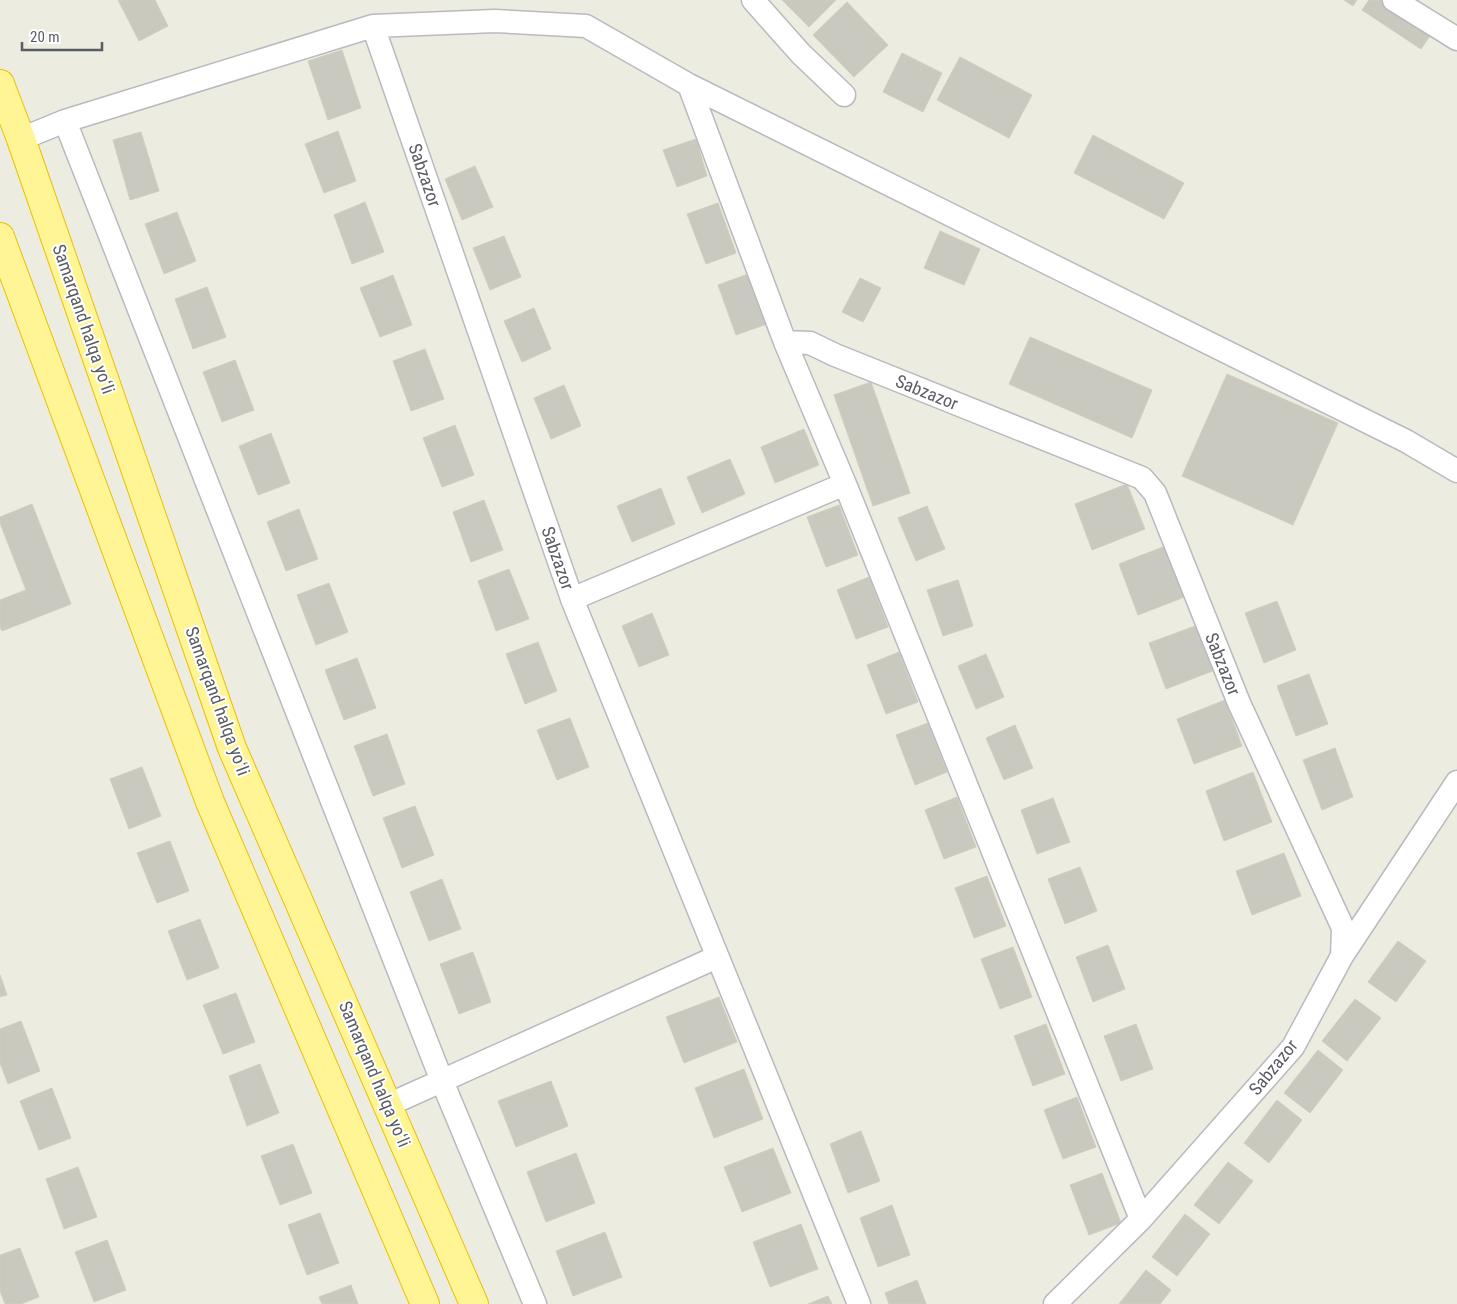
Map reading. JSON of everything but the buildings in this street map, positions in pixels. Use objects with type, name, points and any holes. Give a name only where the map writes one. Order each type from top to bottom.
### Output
[{"type":"highway","name":"Samarqand halqa yoʻli","points":[[0,84],[21,139],[232,748],[474,1304]]},
{"type":"highway","points":[[0,237],[210,802],[425,1304]]},
{"type":"street","points":[[753,0],[801,54],[844,95]]},
{"type":"street","points":[[1394,0],[1457,39]]},
{"type":"street","points":[[21,139],[65,121],[373,26],[496,20],[586,26],[690,85],[1406,441],[1457,471]]},
{"type":"street","name":"Sabzazor","points":[[373,26],[572,599],[845,484]]},
{"type":"street","points":[[690,85],[785,342],[845,484],[1141,1220]]},
{"type":"street","points":[[65,121],[442,1081],[535,1304]]},
{"type":"street","name":"Sabzazor","points":[[785,342],[810,343],[835,355],[1142,478],[1155,493],[1239,703],[1343,928],[1342,956],[1293,1047],[1141,1220],[1055,1304]]},
{"type":"street","points":[[572,599],[858,1304]]},
{"type":"street","points":[[1342,956],[1457,782]]},
{"type":"street","points":[[388,1105],[718,957]]}]
